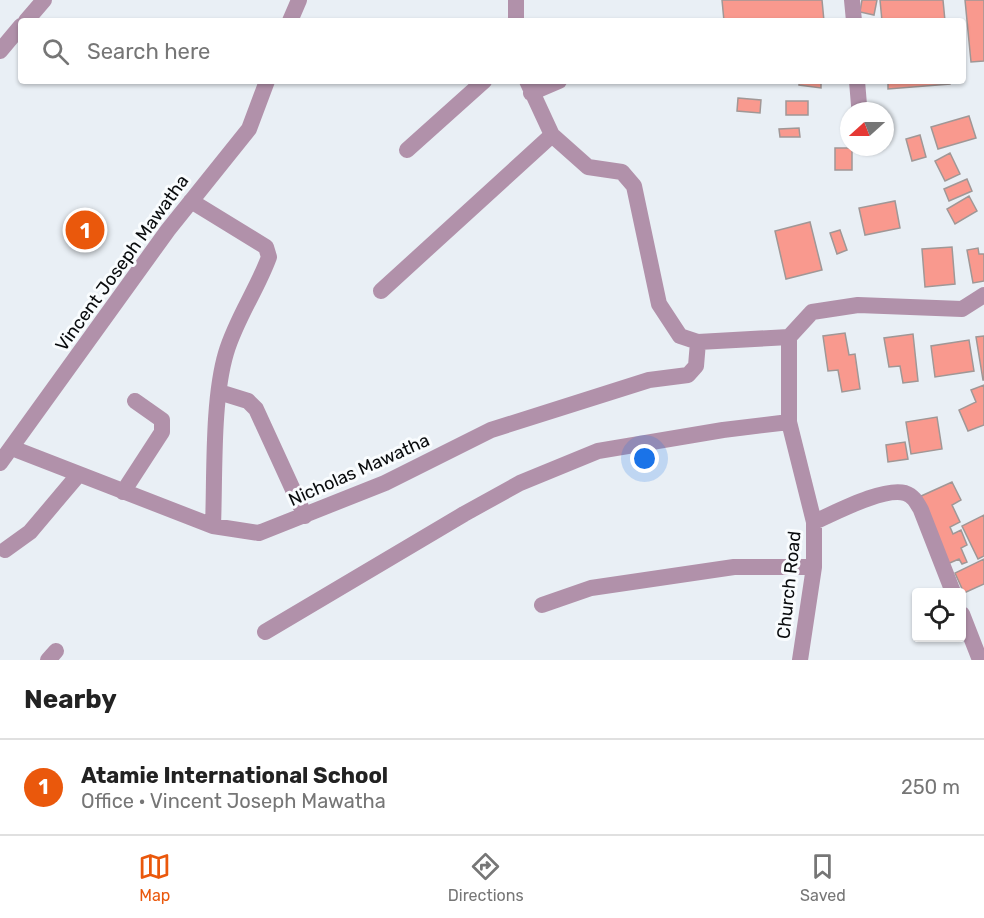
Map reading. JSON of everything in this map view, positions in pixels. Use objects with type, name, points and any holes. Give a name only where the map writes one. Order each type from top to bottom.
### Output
[{"type":"street","points":[[29,18],[44,0]]},
{"type":"street","points":[[291,18],[299,0]]},
{"type":"street","points":[[516,0],[516,18]]},
{"type":"street","points":[[852,0],[854,18]]},
{"type":"street","points":[[0,51],[18,30]]},
{"type":"street","name":"Vincent Joseph Mawatha","points":[[0,464],[191,201],[249,129],[266,84]]},
{"type":"street","points":[[407,150],[481,84]]},
{"type":"street","points":[[544,84],[529,87],[552,135],[588,167],[622,172],[633,186],[659,304],[680,336],[698,342],[789,337],[812,312],[858,305],[962,309],[984,295]]},
{"type":"street","points":[[858,84],[859,102]]},
{"type":"street","points":[[381,291],[552,135]]},
{"type":"street","points":[[191,201],[266,247],[269,257],[238,319],[225,354],[219,392],[213,526]]},
{"type":"street","name":"Church Road","points":[[789,337],[789,422],[814,522],[814,567],[800,660]]},
{"type":"street","name":"Nicholas Mawatha","points":[[12,448],[213,526],[260,533],[386,483],[491,430],[649,380],[688,375],[696,366],[698,342]]},
{"type":"street","points":[[219,392],[248,400],[256,409],[305,516]]},
{"type":"street","points":[[123,492],[162,432],[162,420],[135,401]]},
{"type":"street","points":[[266,632],[473,508],[520,483],[598,451],[789,422]]},
{"type":"street","points":[[5,550],[30,532],[79,474]]},
{"type":"street","points":[[814,522],[871,498],[892,492],[904,493],[914,498],[921,510],[951,588]]},
{"type":"street","points":[[542,605],[591,588],[734,567],[814,567]]},
{"type":"street","points":[[966,624],[980,660]]},
{"type":"building","points":[[722,0],[822,0],[824,18],[724,18]]},
{"type":"building","points":[[862,0],[877,0],[874,15],[860,12]]},
{"type":"building","points":[[880,0],[943,0],[945,18],[882,18]]},
{"type":"building","points":[[965,0],[984,0],[984,61],[971,62]]},
{"type":"building","points":[[821,84],[821,88],[799,85]]},
{"type":"building","points":[[888,84],[950,84],[888,89]]},
{"type":"building","points":[[738,98],[761,100],[760,113],[737,111]]},
{"type":"building","points":[[786,101],[808,101],[808,115],[786,115]]},
{"type":"building","points":[[969,116],[976,138],[938,149],[931,127]]},
{"type":"building","points":[[799,128],[800,137],[780,137],[779,129]]},
{"type":"building","points":[[920,135],[926,157],[912,161],[906,139]]},
{"type":"building","points":[[835,148],[840,148],[840,156],[852,156],[852,170],[835,170]]},
{"type":"building","points":[[950,153],[960,174],[945,181],[935,161]]},
{"type":"building","points":[[967,179],[972,191],[949,201],[944,189]]},
{"type":"building","points":[[969,196],[977,211],[955,224],[947,209]]},
{"type":"building","points":[[895,201],[900,228],[865,235],[859,208]]},
{"type":"building","points":[[810,222],[822,270],[786,279],[775,231]]},
{"type":"building","points":[[840,230],[847,250],[837,254],[830,233]]},
{"type":"building","points":[[952,247],[955,284],[925,287],[922,249]]},
{"type":"building","points":[[978,248],[979,254],[984,254],[984,281],[973,283],[967,250]]},
{"type":"building","points":[[845,333],[849,355],[855,354],[860,389],[842,392],[838,370],[828,371],[823,336]]},
{"type":"building","points":[[913,334],[918,381],[903,383],[900,366],[889,367],[884,338]]},
{"type":"building","points":[[984,336],[984,380],[983,380],[976,337]]},
{"type":"building","points":[[969,340],[974,371],[935,377],[931,346]]},
{"type":"building","points":[[984,385],[984,425],[968,431],[959,410],[976,402],[971,390]]},
{"type":"building","points":[[937,417],[942,449],[911,454],[906,422]]},
{"type":"building","points":[[905,442],[908,459],[888,462],[886,445]]},
{"type":"building","points":[[952,482],[961,500],[952,505],[960,522],[950,527],[953,534],[961,530],[967,545],[961,548],[967,562],[962,564],[959,559],[945,565],[919,497]]},
{"type":"building","points":[[984,515],[984,556],[978,559],[962,526]]},
{"type":"building","points":[[984,559],[984,584],[966,592],[966,588],[962,588],[955,573]]},
{"type":"place","name":"Atamie International School","points":[[85,230]]}]
